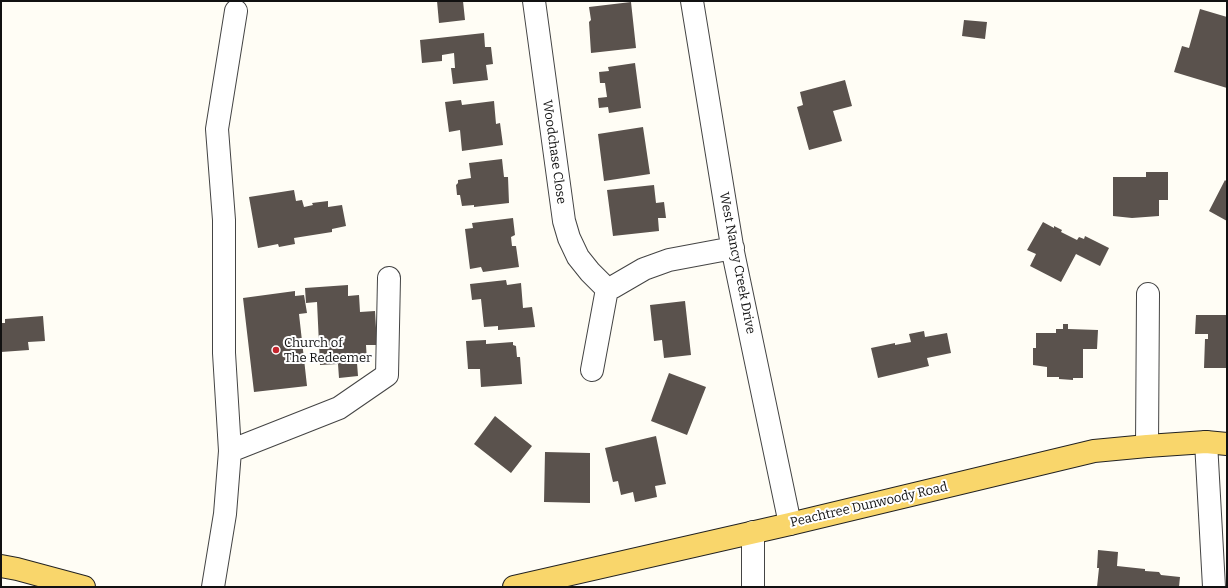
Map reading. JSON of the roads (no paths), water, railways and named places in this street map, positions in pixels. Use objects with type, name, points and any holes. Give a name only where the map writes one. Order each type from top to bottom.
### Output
[{"type":"main road","name":"Peachtree Dunwoody Road","points":[[514,587],[790,524],[1094,451],[1147,446],[1217,443]]},
{"type":"main road","points":[[1,566],[18,569],[84,587]]},
{"type":"street","name":"Woodchase Close","points":[[534,1],[564,221],[569,238],[578,257],[607,289]]},
{"type":"street","name":"West Nancy Creek Drive","points":[[692,1],[733,248],[790,524]]},
{"type":"street","points":[[212,587],[224,514],[230,451],[224,353],[224,220],[217,129],[236,10]]},
{"type":"street","points":[[592,370],[607,289],[644,269],[669,260],[733,248]]},
{"type":"street","points":[[230,451],[339,408],[387,375],[389,278]]},
{"type":"street","points":[[1147,446],[1148,294]]},
{"type":"street","points":[[1214,587],[1217,443]]},
{"type":"street","points":[[753,532],[753,587]]},
{"type":"place","name":"Church of The Redeemer","points":[[276,350]]}]
